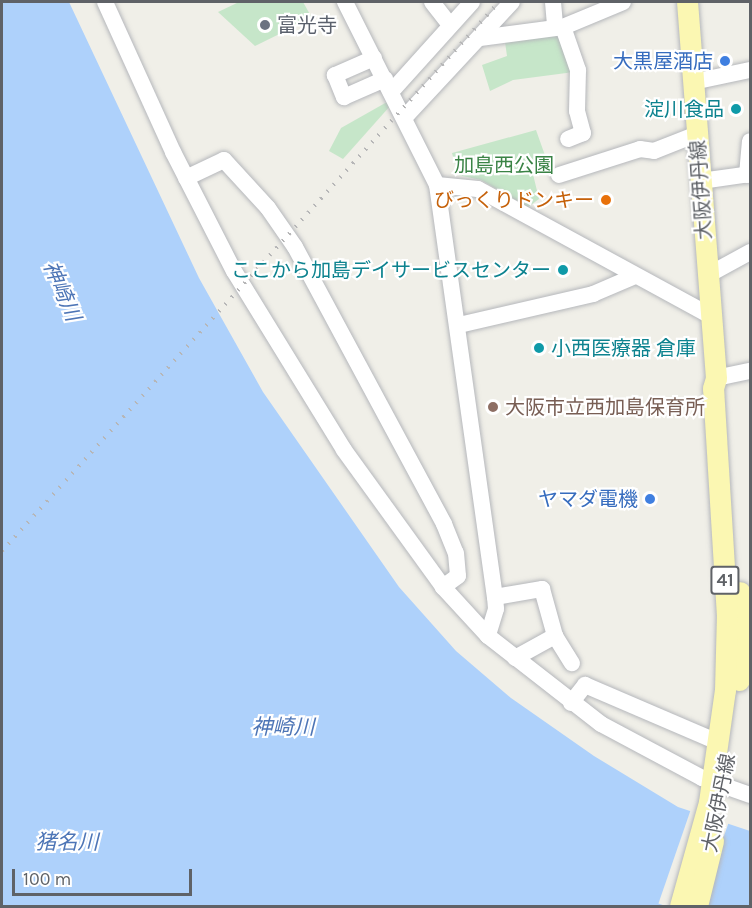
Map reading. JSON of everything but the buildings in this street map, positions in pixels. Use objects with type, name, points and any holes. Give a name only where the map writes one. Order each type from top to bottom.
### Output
[{"type":"main road","name":"大阪伊丹線","points":[[680,906],[718,786],[718,742],[725,690],[728,616],[713,388],[716,378],[687,2]]},
{"type":"main road","name":"大阪伊丹線","points":[[697,906],[718,786],[737,706],[743,629],[722,388],[716,378]]},
{"type":"street","points":[[105,2],[186,178],[291,368],[393,523],[443,587],[488,636],[572,703],[611,730],[718,786],[750,795]]},
{"type":"street","points":[[345,2],[405,117],[437,185],[459,326],[495,597],[496,609],[488,636]]},
{"type":"street","points":[[432,2],[450,25]]},
{"type":"street","points":[[374,58],[335,75],[344,97],[388,86],[472,2]]},
{"type":"street","points":[[405,117],[512,2]]},
{"type":"street","points":[[552,2],[559,27],[578,70],[577,111],[584,133],[568,140]]},
{"type":"street","points":[[480,38],[559,27],[623,2]]},
{"type":"street","points":[[693,82],[750,70]]},
{"type":"street","points":[[559,175],[640,149],[654,151],[697,134]]},
{"type":"street","points":[[701,181],[749,175],[750,141]]},
{"type":"street","points":[[186,178],[224,160],[268,208],[295,248],[444,524],[456,553],[458,576],[443,587]]},
{"type":"street","points":[[437,185],[478,189],[711,316]]},
{"type":"street","points":[[708,275],[750,252]]},
{"type":"street","points":[[459,326],[593,294],[635,276]]},
{"type":"street","points":[[716,378],[750,371]]},
{"type":"street","points":[[495,597],[542,589],[567,648],[515,658]]},
{"type":"street","points":[[572,703],[585,685],[718,742]]},
{"type":"green space","name":"富光寺","points":[[239,2],[303,2],[312,18],[255,46],[218,12]]},
{"type":"green space","points":[[561,35],[574,72],[513,80],[490,91],[482,65],[507,56],[505,42]]},
{"type":"green space","points":[[387,102],[391,105],[343,159],[329,151],[341,128]]},
{"type":"green space","name":"加島西公園","points":[[536,130],[547,161],[531,166],[539,199],[528,207],[481,180],[458,175],[452,153]]},
{"type":"water","name":"神崎川","points":[[2,2],[69,2],[199,278],[263,392],[399,587],[456,651],[511,698],[594,756],[678,807],[750,831],[750,906],[2,906]]},
{"type":"pier","points":[[691,809],[729,822],[700,906],[666,906],[658,904]]},
{"type":"railway","points":[[2,551],[499,2]]},
{"type":"place","name":"富光寺","points":[[265,25]]},
{"type":"place","name":"大黒屋酒店","points":[[725,61]]},
{"type":"place","name":"淀川食品","points":[[736,109]]},
{"type":"place","name":"びっくりドンキー","points":[[606,200]]},
{"type":"place","name":"ここから加島デイサービスセンター","points":[[563,270]]},
{"type":"place","name":"小西医療器 倉庫","points":[[539,348]]},
{"type":"place","name":"大阪市立西加島保育所","points":[[493,407]]},
{"type":"place","name":"ヤマダ電機","points":[[650,499]]},
{"type":"water label","name":"猪名川","points":[[67,842]]}]
